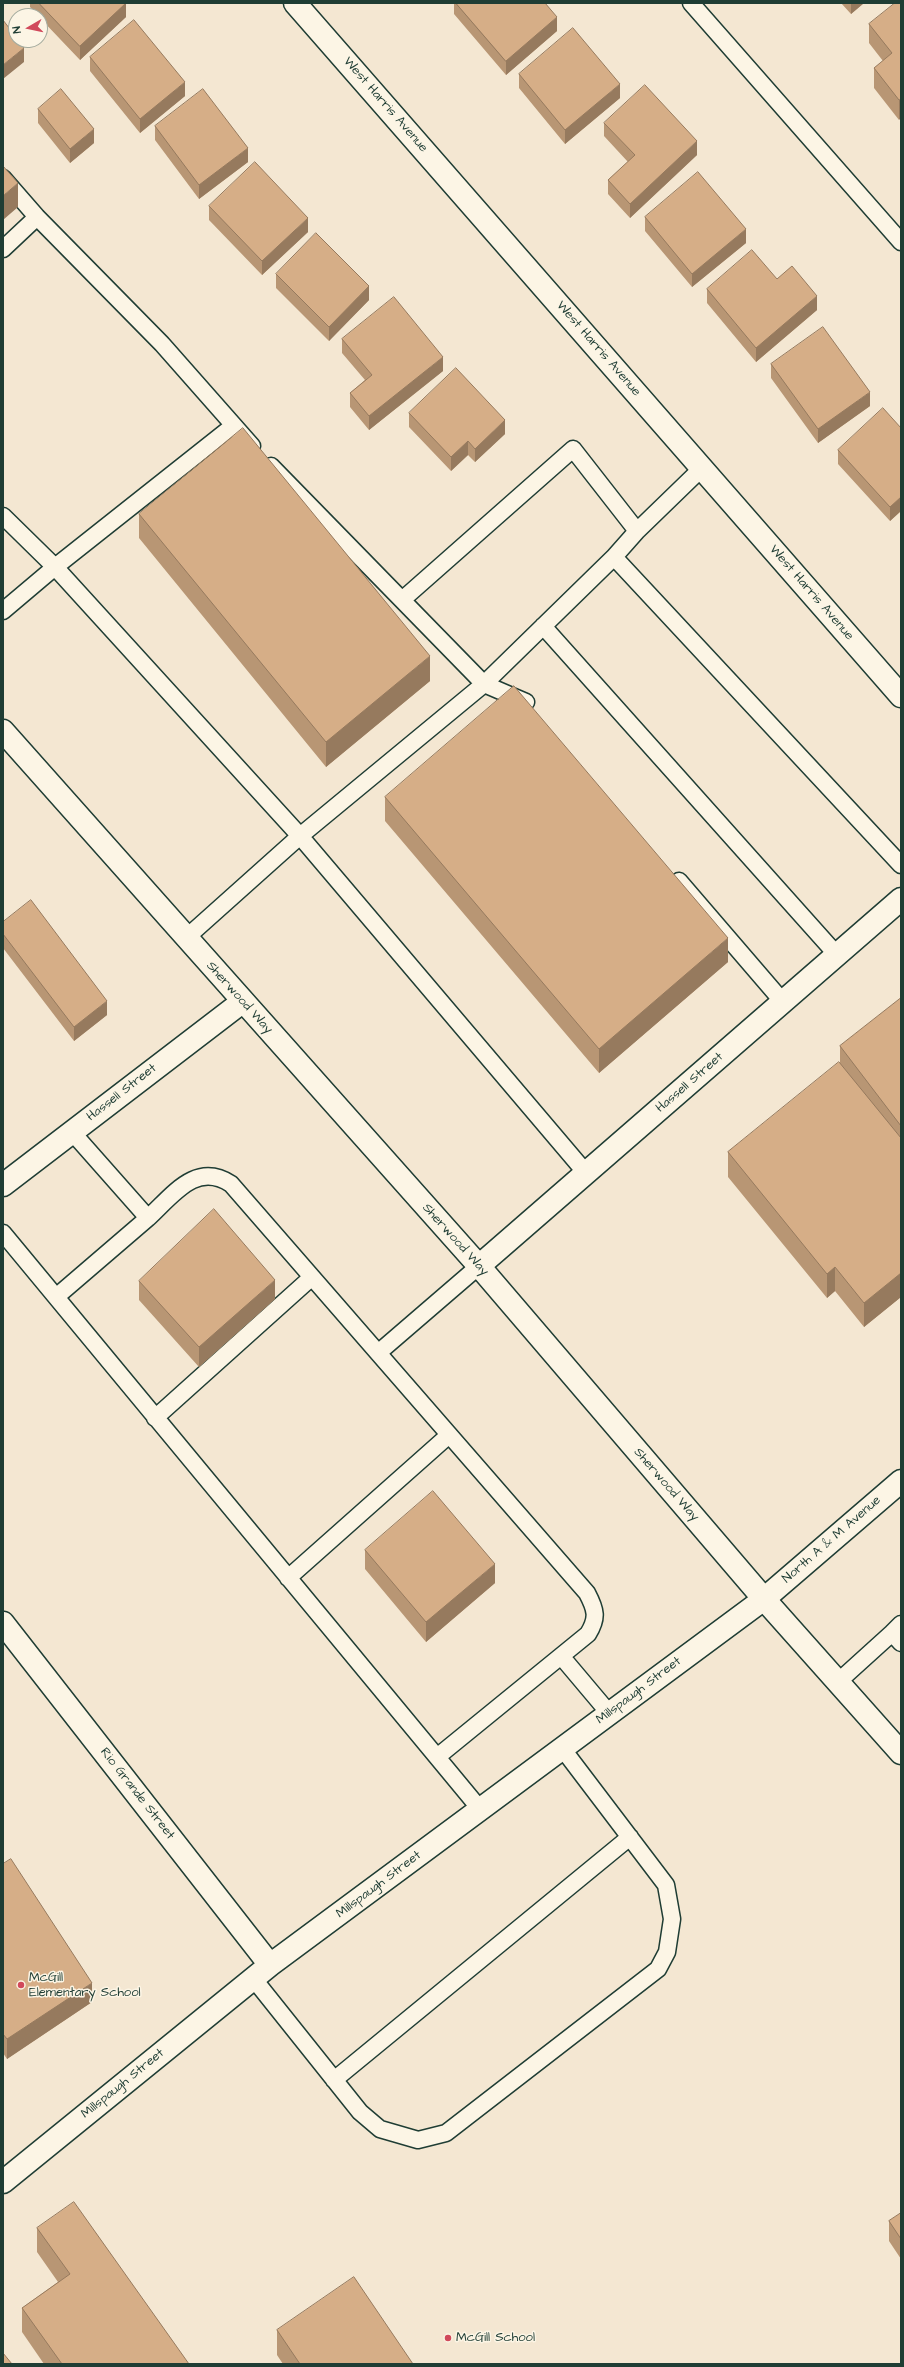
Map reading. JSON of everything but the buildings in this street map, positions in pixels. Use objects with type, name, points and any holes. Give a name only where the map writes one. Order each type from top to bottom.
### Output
[{"type":"street","name":"West Harris Avenue","points":[[295,3],[901,696]]},
{"type":"street","name":"Sherwood Way","points":[[3,732],[242,1002],[479,1266],[764,1599],[839,1681],[901,1753]]},
{"type":"street","name":"Hassell Street","points":[[479,1266],[901,899]]},
{"type":"street","name":"Hassell Street","points":[[3,1185],[242,1002]]},
{"type":"street","name":"North A & M Avenue","points":[[764,1599],[901,1481]]},
{"type":"street","name":"Millspaugh Street","points":[[3,2182],[253,1978],[764,1599]]},
{"type":"street","name":"Rio Grande Street","points":[[3,1623],[270,1965]]},
{"type":"lane","points":[[691,3],[901,242]]},
{"type":"lane","points":[[3,178],[37,217],[162,344],[233,426],[484,684],[524,700],[534,712]]},
{"type":"lane","points":[[3,249],[37,217]]},
{"type":"lane","points":[[3,611],[55,567],[233,426]]},
{"type":"lane","points":[[402,600],[573,449],[637,531]]},
{"type":"lane","points":[[186,938],[300,836],[484,684],[614,557],[637,531],[702,468]]},
{"type":"lane","points":[[3,516],[55,567],[300,836],[586,1173]]},
{"type":"lane","points":[[614,557],[901,865]]},
{"type":"lane","points":[[543,626],[837,955]]},
{"type":"lane","points":[[669,869],[783,1002]]},
{"type":"lane","points":[[72,1132],[148,1218]]},
{"type":"lane","points":[[56,1297],[198,1176],[209,1174],[222,1178],[231,1184],[587,1593],[593,1605],[596,1622],[588,1634],[437,1758]]},
{"type":"lane","points":[[3,1233],[480,1809]]},
{"type":"lane","points":[[378,1353],[479,1266]]},
{"type":"lane","points":[[155,1418],[312,1277]]},
{"type":"lane","points":[[288,1578],[449,1435]]},
{"type":"lane","points":[[839,1681],[898,1633]]},
{"type":"lane","points":[[561,1656],[609,1714]]},
{"type":"lane","points":[[253,1978],[360,2112],[380,2129],[418,2140],[446,2133],[658,1969],[667,1952],[672,1919],[666,1885],[562,1748]]},
{"type":"lane","points":[[334,2080],[630,1837]]},
{"type":"place","name":"McGill Elementary School","points":[[21,1985]]},
{"type":"place","name":"McGill School","points":[[448,2338]]}]
